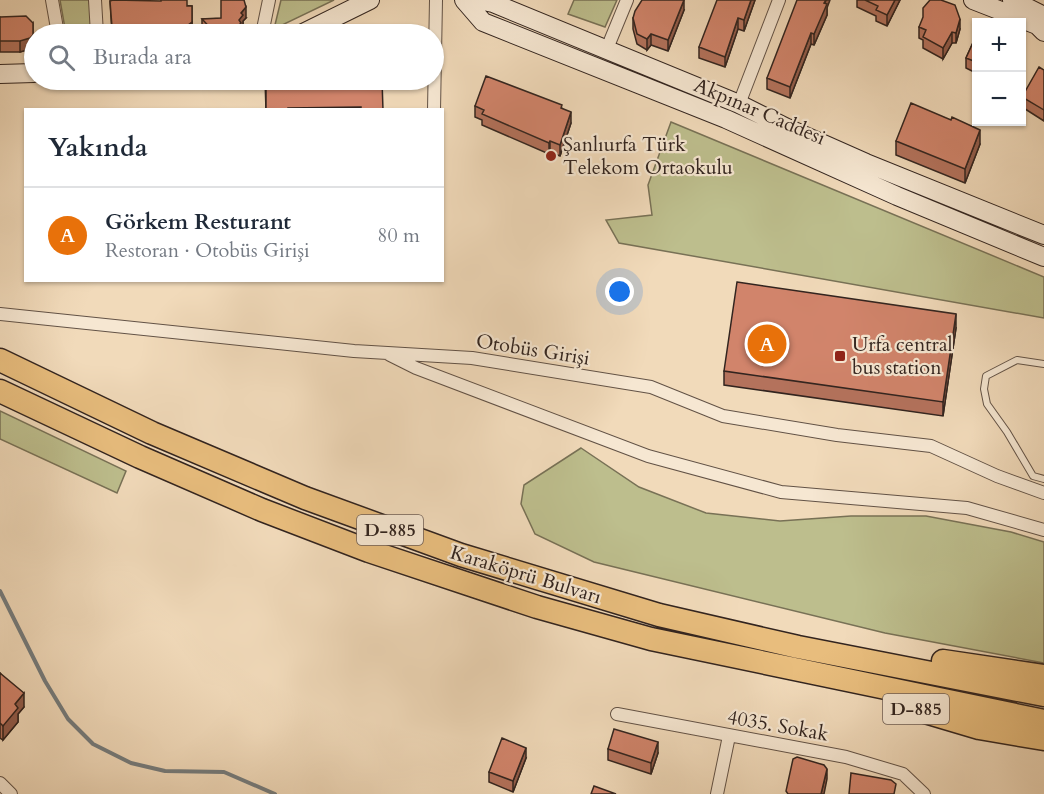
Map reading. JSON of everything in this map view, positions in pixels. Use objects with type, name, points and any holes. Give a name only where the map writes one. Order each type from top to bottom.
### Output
[{"type":"highway","name":"Karaköprü Bulvarı","points":[[0,360],[152,433],[305,498],[461,555],[659,615],[798,647],[1044,695]]},
{"type":"highway","name":"Karaköprü Bulvarı","points":[[0,391],[140,457],[262,510],[379,555],[537,607],[640,636],[1044,721]]},
{"type":"highway","name":"D-885","points":[[798,647],[901,655],[1044,676]]},
{"type":"highway","name":"D-885","points":[[791,669],[979,729],[1044,739]]},
{"type":"street","points":[[52,0],[56,24]]},
{"type":"street","points":[[95,0],[96,24]]},
{"type":"street","points":[[264,24],[269,0]]},
{"type":"street","points":[[321,24],[370,0]]},
{"type":"street","points":[[436,0],[436,24]]},
{"type":"street","name":"Akpınar Caddesi","points":[[464,0],[483,22],[726,119],[897,196],[1044,257]]},
{"type":"street","name":"Akpınar Caddesi","points":[[479,0],[493,3],[739,104],[866,163],[1044,235]]},
{"type":"street","points":[[606,51],[627,0]]},
{"type":"street","points":[[739,104],[779,0]]},
{"type":"street","points":[[973,0],[1037,25],[1044,32]]},
{"type":"street","points":[[1012,0],[1044,16]]},
{"type":"street","points":[[0,74],[24,73]]},
{"type":"street","points":[[434,90],[434,108]]},
{"type":"street","name":"Otobüs Girişi","points":[[0,314],[354,351],[472,358],[651,387],[723,416],[837,435],[931,446],[998,476],[1044,493]]},
{"type":"street","points":[[387,353],[416,368],[648,456],[781,492],[967,508],[1044,530]]},
{"type":"street","name":"4035. Sokak","points":[[617,714],[846,757],[903,774],[924,794]]},
{"type":"street","points":[[717,794],[729,736]]},
{"type":"street","points":[[0,783],[11,794]]},
{"type":"lane","points":[[1044,364],[1017,360],[986,376],[984,389],[987,404],[1034,476],[1044,479]]},
{"type":"green space","points":[[60,0],[89,0],[93,24],[64,24]]},
{"type":"green space","points":[[281,0],[334,0],[284,24],[275,24]]},
{"type":"green space","points":[[574,0],[617,0],[605,27],[568,14]]},
{"type":"green space","points":[[671,122],[1044,277],[1044,318],[619,243],[606,220],[652,215],[648,185]]},
{"type":"green space","points":[[0,411],[126,471],[117,493],[0,439]]},
{"type":"green space","points":[[581,448],[639,487],[706,513],[780,521],[851,516],[926,516],[1011,532],[1044,542],[1044,663],[885,633],[594,562],[535,534],[521,504],[524,485]]},
{"type":"building","points":[[187,0],[187,6],[192,6],[192,22],[189,24],[112,24],[110,1]]},
{"type":"building","points":[[221,0],[244,0],[246,7],[241,13],[243,15],[239,20],[240,24],[207,24],[202,19],[221,18]]},
{"type":"building","points":[[642,0],[684,0],[668,40],[651,34],[647,39],[637,34],[633,18]]},
{"type":"building","points":[[717,0],[751,0],[744,20],[738,18],[725,57],[699,47]]},
{"type":"building","points":[[797,0],[826,0],[824,3],[827,4],[814,34],[811,33],[790,87],[767,78]]},
{"type":"building","points":[[865,0],[895,0],[887,15],[876,10],[878,6]]},
{"type":"building","points":[[930,0],[941,0],[955,5],[960,19],[956,33],[952,32],[943,48],[923,37],[926,30],[919,27],[923,17],[923,8]]},
{"type":"building","points":[[26,16],[33,24],[24,24],[24,40],[0,41],[0,17]]},
{"type":"building","points":[[972,45],[972,60],[966,58]]},
{"type":"building","points":[[1039,67],[1044,70],[1044,110],[1026,99],[1026,90]]},
{"type":"building","points":[[486,76],[562,105],[561,108],[571,112],[560,145],[550,141],[549,143],[482,114],[484,110],[475,106]]},
{"type":"building","points":[[266,90],[382,90],[383,108],[266,108]]},
{"type":"building","points":[[911,103],[951,120],[952,117],[980,130],[965,169],[896,141]]},
{"type":"building","name":"Urfa central bus station","points":[[737,282],[956,314],[943,402],[724,371]]},
{"type":"building","points":[[0,673],[24,693],[15,704],[18,708],[3,726],[0,723]]},
{"type":"building","points":[[614,729],[658,742],[651,763],[608,749]]},
{"type":"building","points":[[502,738],[526,748],[513,781],[489,772]]},
{"type":"building","points":[[797,757],[824,765],[827,769],[821,794],[788,794],[786,791],[793,759]]},
{"type":"building","points":[[851,773],[891,780],[896,784],[894,794],[849,794]]},
{"type":"building","points":[[594,786],[616,794],[591,794]]},
{"type":"waterway","points":[[0,591],[45,681],[68,719],[93,744],[131,763],[165,771],[224,772],[275,794]]},
{"type":"place","name":"Şanlıurfa Türk Telekom Ortaokulu","points":[[551,156]]},
{"type":"place","name":"Görkem Resturant","points":[[767,344]]},
{"type":"place","name":"Urfa central bus station","points":[[840,356]]}]
